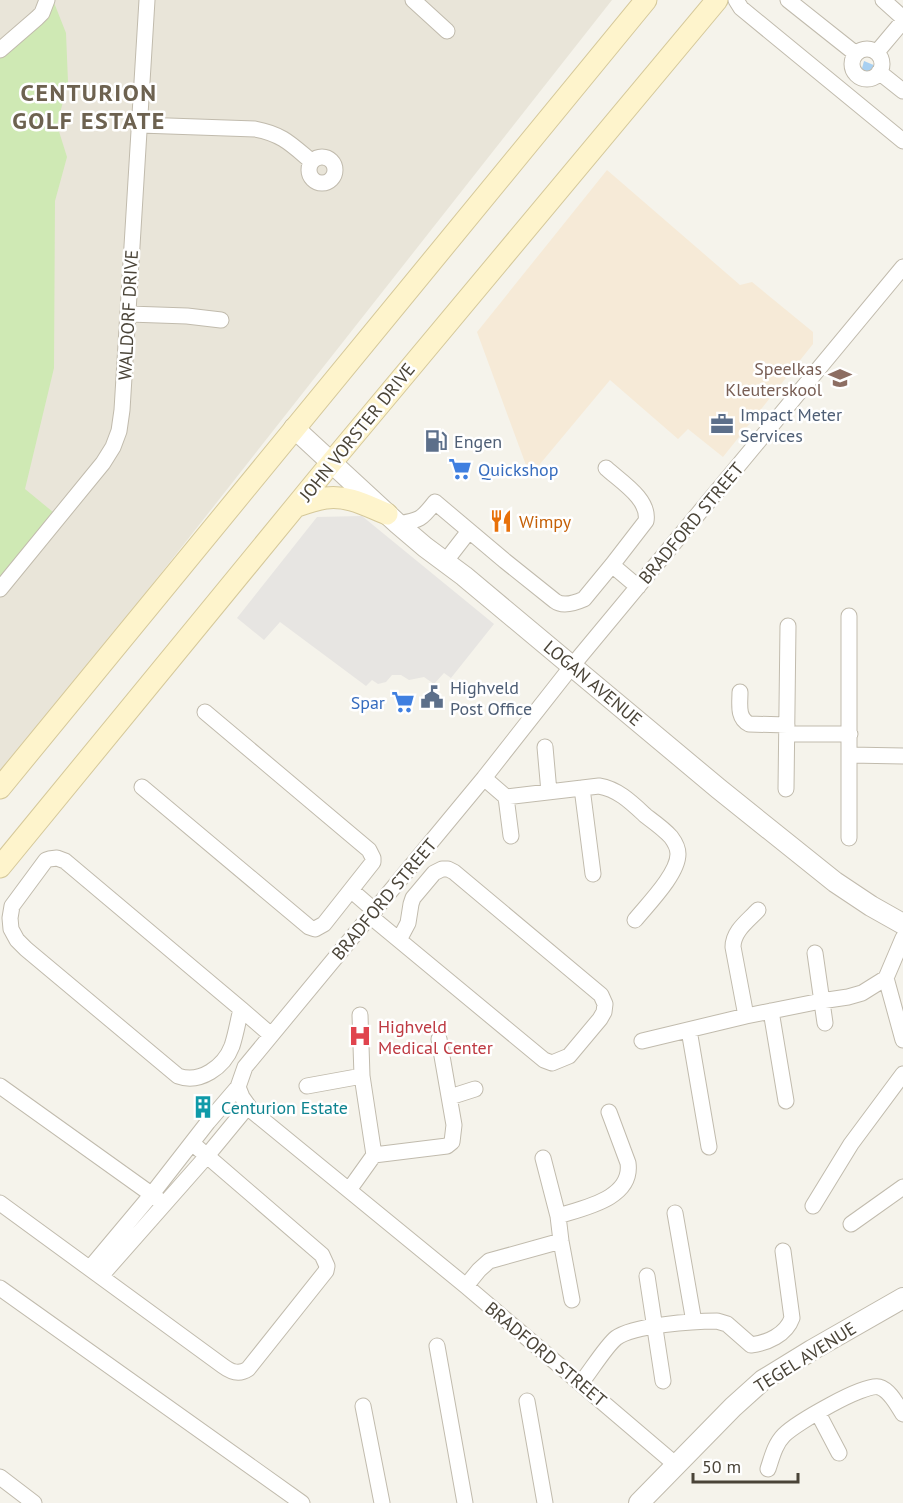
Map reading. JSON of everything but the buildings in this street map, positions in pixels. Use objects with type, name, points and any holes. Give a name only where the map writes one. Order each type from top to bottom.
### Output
[{"type":"main road","points":[[0,788],[646,0]]},
{"type":"main road","name":"JOHN VORSTER DRIVE","points":[[0,867],[331,463],[716,0]]},
{"type":"main road","points":[[297,506],[325,498],[339,498],[353,500],[392,519]]},
{"type":"street","points":[[0,50],[42,13],[47,0]]},
{"type":"street","name":"WALDORF DRIVE","points":[[0,589],[103,463],[119,431],[129,314],[147,0]]},
{"type":"street","points":[[413,0],[447,31]]},
{"type":"street","points":[[716,0],[738,4],[903,141]]},
{"type":"street","points":[[788,0],[856,54]]},
{"type":"street","points":[[877,52],[903,19],[883,0]]},
{"type":"street","points":[[866,49],[877,52],[881,63],[879,72],[868,78],[857,75],[852,64],[856,54],[866,49]]},
{"type":"street","points":[[879,72],[903,91]]},
{"type":"street","points":[[844,93],[857,75]]},
{"type":"street","points":[[140,125],[255,129],[269,132],[288,142],[311,161]]},
{"type":"street","name":"BRADFORD STREET","points":[[675,1464],[466,1286],[248,1106],[238,1087],[243,1070],[271,1035],[484,778],[572,666],[903,267]]},
{"type":"street","points":[[129,314],[187,316],[220,320]]},
{"type":"street","name":"LOGAN AVENUE","points":[[294,428],[392,519],[719,789],[835,882],[903,924]]},
{"type":"street","points":[[392,519],[420,519],[435,502],[559,604],[571,603],[584,599],[646,521],[644,504],[606,468]]},
{"type":"street","points":[[444,562],[469,531]]},
{"type":"street","points":[[612,565],[638,587]]},
{"type":"street","points":[[849,616],[849,838]]},
{"type":"street","points":[[786,789],[788,626]]},
{"type":"street","points":[[740,692],[741,715],[745,723],[787,730],[850,734]]},
{"type":"street","points":[[142,787],[309,927],[315,929],[324,924],[352,891],[373,862],[369,850],[205,712]]},
{"type":"street","points":[[545,747],[549,792]]},
{"type":"street","points":[[849,755],[903,756]]},
{"type":"street","points":[[484,778],[506,797],[511,836]]},
{"type":"street","points":[[506,797],[607,787],[624,796],[672,838],[678,855],[672,872],[635,920]]},
{"type":"street","points":[[582,788],[593,874]]},
{"type":"street","points":[[241,1009],[232,1048],[224,1059],[208,1073],[199,1077],[186,1079],[178,1076],[16,940],[11,929],[12,906],[46,860],[57,858],[65,861],[241,1009],[271,1035]]},
{"type":"street","points":[[352,891],[399,940],[548,1062],[556,1062],[568,1056],[604,1012],[605,1004],[598,991],[448,869],[434,873],[413,898],[408,923],[399,940]]},
{"type":"street","points":[[746,1016],[733,941],[738,931],[758,910]]},
{"type":"street","points":[[642,1041],[746,1016],[862,993],[886,978],[903,938]]},
{"type":"street","points":[[815,953],[825,1023]]},
{"type":"street","points":[[886,978],[903,1040]]},
{"type":"street","points":[[771,1011],[786,1101]]},
{"type":"street","points":[[349,1190],[374,1155],[362,1076],[360,1015]]},
{"type":"street","points":[[688,1030],[709,1147]]},
{"type":"street","points":[[374,1155],[447,1146],[454,1138],[450,1097],[439,1039]]},
{"type":"street","points":[[813,1206],[851,1144],[903,1074]]},
{"type":"street","points":[[307,1086],[362,1076]]},
{"type":"street","points":[[0,1086],[158,1199]]},
{"type":"street","points":[[158,1199],[192,1143],[238,1087]]},
{"type":"street","points":[[450,1097],[475,1089]]},
{"type":"street","points":[[95,1272],[158,1199],[206,1157],[248,1106]]},
{"type":"street","points":[[558,1216],[601,1203],[624,1184],[627,1178],[628,1163],[609,1112]]},
{"type":"street","points":[[0,1203],[227,1369],[244,1373],[326,1271],[327,1266],[322,1255],[192,1143]]},
{"type":"street","points":[[543,1158],[558,1216],[572,1300]]},
{"type":"street","points":[[851,1224],[903,1186]]},
{"type":"street","points":[[675,1213],[693,1322]]},
{"type":"street","points":[[466,1286],[489,1261],[561,1241]]},
{"type":"street","points":[[581,1383],[614,1340],[625,1334],[655,1326],[723,1322],[751,1345],[767,1342],[777,1336],[792,1318],[783,1251]]},
{"type":"street","points":[[647,1276],[663,1381]]},
{"type":"street","points":[[1,1292],[302,1503]]},
{"type":"street","name":"TEGEL AVENUE","points":[[639,1503],[675,1464],[763,1380],[903,1298]]},
{"type":"street","points":[[437,1346],[465,1503]]},
{"type":"street","points":[[768,1469],[776,1446],[785,1434],[835,1402],[873,1386],[887,1391],[901,1407]]},
{"type":"street","points":[[527,1401],[545,1503]]},
{"type":"street","points":[[363,1406],[382,1503]]},
{"type":"street","points":[[818,1413],[839,1453]]},
{"type":"street","points":[[0,1477],[34,1503]]},
{"type":"shaded area","name":"CENTURION GOLF ESTATE","points":[[0,0],[612,0],[0,778]]},
{"type":"shaded area","points":[[607,170],[740,285],[752,282],[813,332],[813,344],[723,457],[688,429],[678,439],[610,380],[530,476],[477,332]]},
{"type":"shaded area","points":[[362,516],[494,624],[451,678],[444,673],[434,684],[424,677],[409,680],[401,675],[392,675],[386,682],[378,684],[372,680],[366,686],[280,622],[264,640],[237,618],[317,517]]},
{"type":"green space","points":[[53,0],[66,33],[68,82],[57,125],[67,157],[55,201],[54,368],[25,489],[59,517],[0,589],[0,50]]},
{"type":"water","points":[[864,61],[876,66],[873,74],[862,75]]},
{"type":"place","name":"Speelkas Kleuterskool","points":[[840,378]]},
{"type":"place","name":"Impact Meter Services","points":[[722,424]]},
{"type":"place","name":"Engen","points":[[436,441]]},
{"type":"place","name":"Quickshop","points":[[460,469]]},
{"type":"place","name":"Wimpy","points":[[501,521]]},
{"type":"place","name":"Highveld Post Office","points":[[432,697]]},
{"type":"place","name":"Spar","points":[[403,702]]},
{"type":"place","name":"Highveld Medical Center","points":[[360,1036]]},
{"type":"place","name":"Centurion Estate","points":[[203,1107]]},
{"type":"district","name":"CENTURION GOLF ESTATE","points":[[89,106]]}]
